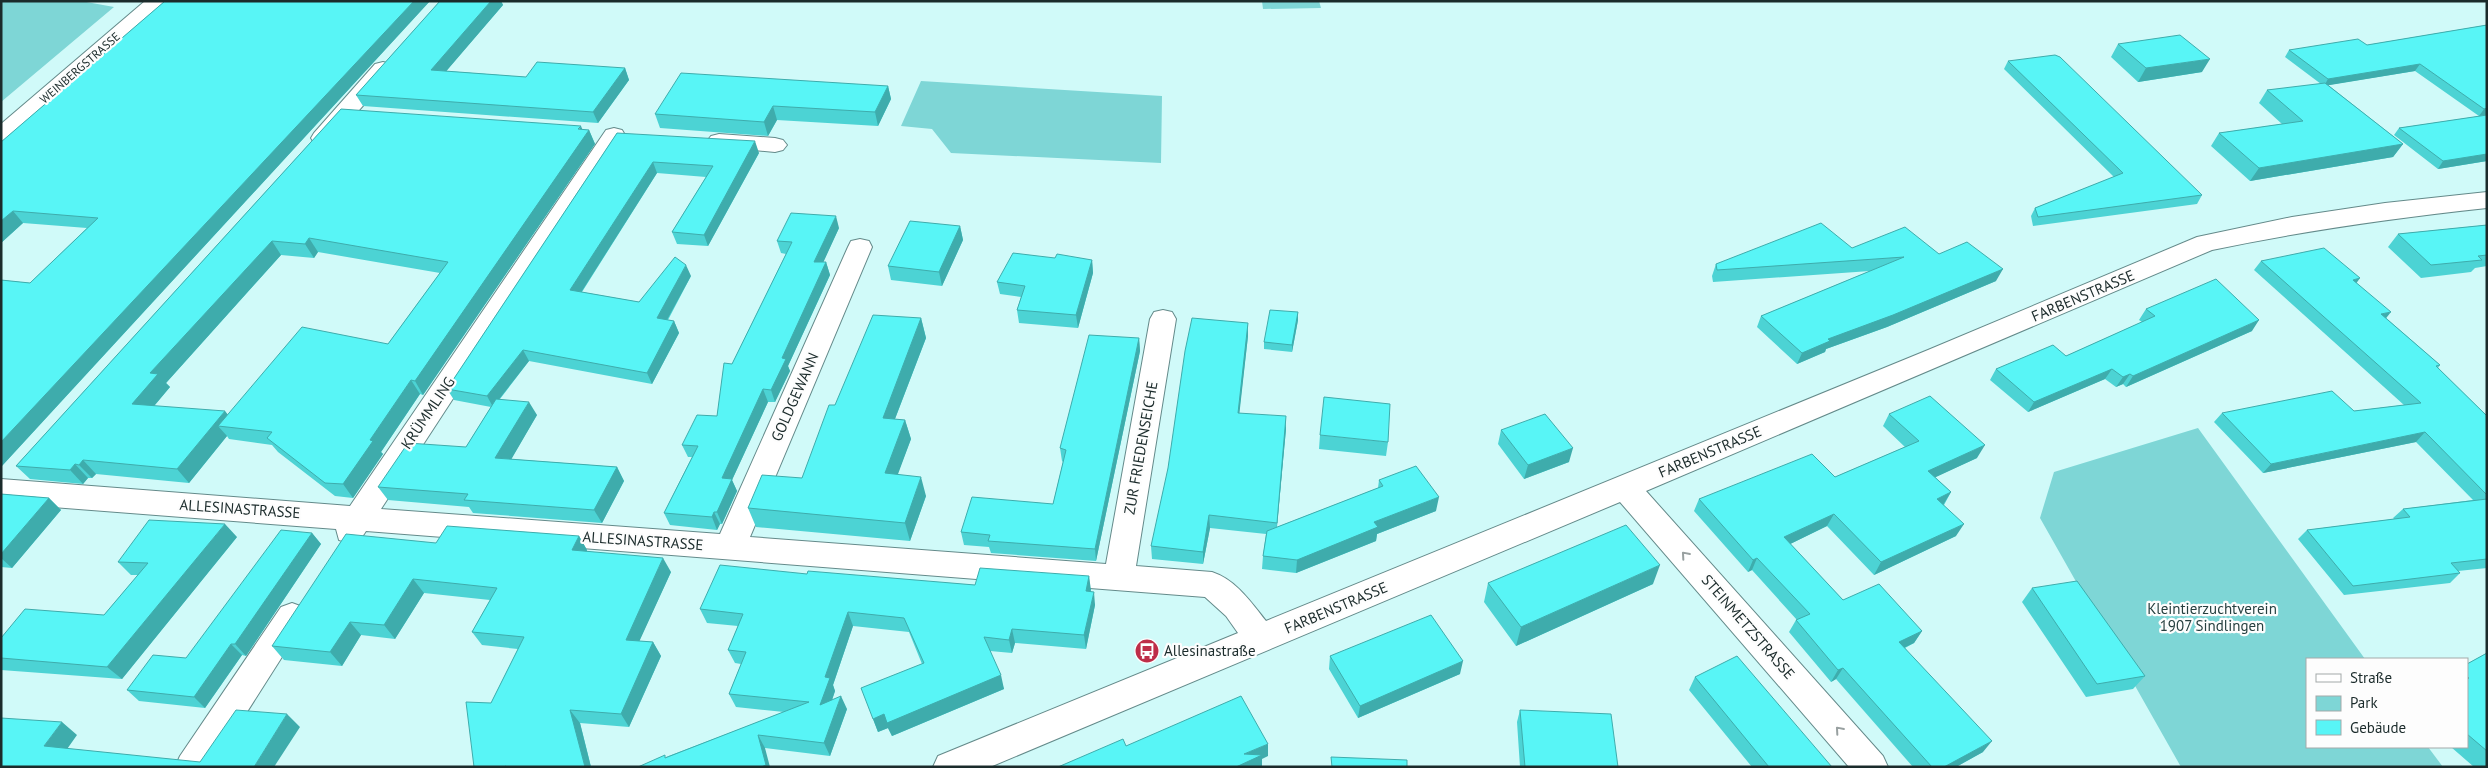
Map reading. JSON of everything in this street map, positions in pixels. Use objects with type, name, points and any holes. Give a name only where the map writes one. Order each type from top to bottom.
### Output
[{"type":"street","name":"WEINBERGSTRASSE","points":[[1,136],[158,1]]},
{"type":"street","points":[[303,158],[400,50]]},
{"type":"street","points":[[343,114],[372,116]]},
{"type":"street","name":"KRÜMMLING","points":[[336,552],[614,135]]},
{"type":"street","points":[[699,140],[775,145]]},
{"type":"street","name":"FARBENSTRASSE","points":[[950,767],[1261,639],[2206,243],[2292,225],[2385,211],[2487,200]]},
{"type":"street","name":"GOLDGEWANN","points":[[730,547],[860,247]]},
{"type":"street","name":"ZUR FRIEDENSEICHE","points":[[1118,578],[1163,319]]},
{"type":"street","points":[[1,491],[21,468]]},
{"type":"street","name":"STEINMETZSTRASSE","points":[[1625,487],[1871,767]]},
{"type":"street","name":"ALLESINASTRASSE","points":[[1,491],[1212,585],[1237,606],[1261,639]]},
{"type":"street","points":[[192,767],[308,593]]},
{"type":"green space","points":[[1,1],[81,1],[114,7],[1,102]]},
{"type":"green space","points":[[1262,1],[1319,1],[1321,8],[1263,9]]},
{"type":"green space","points":[[921,81],[1162,96],[1161,163],[951,153],[932,129],[901,126]]},
{"type":"green space","name":"Kleintierzuchtverein 1907 Sindlingen","points":[[2198,428],[2364,658],[2306,658],[2306,748],[2429,748],[2443,767],[2181,767],[2040,518],[2054,472]]},
{"type":"building","points":[[165,1],[414,1],[1,442],[1,280],[30,283],[98,218],[13,211],[1,221],[1,142]]},
{"type":"building","points":[[440,1],[491,1],[431,70],[526,77],[537,62],[625,68],[593,112],[356,95]]},
{"type":"building","points":[[2487,25],[2487,108],[2484,109],[2420,64],[2328,79],[2289,50],[2358,39],[2367,45]]},
{"type":"building","points":[[2180,35],[2210,59],[2146,68],[2118,44]]},
{"type":"building","points":[[2055,55],[2060,57],[2202,195],[2038,217],[2035,208],[2123,173],[2008,61]]},
{"type":"building","points":[[681,73],[888,86],[875,112],[773,106],[764,122],[655,114]]},
{"type":"building","points":[[2325,83],[2403,144],[2259,168],[2219,133],[2303,121],[2267,90]]},
{"type":"building","points":[[341,109],[581,126],[578,129],[589,130],[415,381],[411,380],[370,440],[373,441],[343,484],[325,483],[267,438],[272,432],[218,426],[302,327],[388,344],[448,262],[309,238],[305,244],[272,241],[150,373],[158,374],[132,404],[225,411],[177,469],[83,460],[79,465],[75,464],[70,470],[16,466]]},
{"type":"building","points":[[2487,115],[2487,154],[2443,161],[2399,128]]},
{"type":"building","points":[[617,133],[755,141],[704,235],[672,232],[713,166],[653,162],[570,290],[639,302],[675,257],[686,265],[657,318],[674,321],[647,373],[523,350],[487,396],[447,389]]},
{"type":"building","points":[[791,213],[836,216],[814,262],[826,262],[782,358],[786,359],[771,390],[763,389],[722,478],[732,479],[717,512],[714,512],[712,517],[664,513],[698,446],[682,445],[697,415],[717,416],[724,363],[732,364],[792,242],[777,241]]},
{"type":"building","points":[[910,221],[960,226],[939,272],[888,266]]},
{"type":"building","points":[[1821,223],[1852,248],[1905,227],[1939,254],[1967,242],[2003,269],[1893,315],[1828,339],[1830,341],[1802,353],[1761,316],[1904,257],[1717,270],[1716,264]]},
{"type":"building","points":[[2487,225],[2487,255],[2478,256],[2482,260],[2431,265],[2398,234]]},
{"type":"building","points":[[2324,248],[2360,278],[2353,280],[2391,312],[2381,314],[2440,365],[2436,366],[2487,416],[2487,495],[2425,432],[2271,464],[2222,413],[2332,391],[2354,411],[2421,403],[2261,261]]},
{"type":"building","points":[[1013,253],[1055,258],[1057,254],[1092,260],[1076,315],[1017,310],[1025,286],[997,282]]},
{"type":"building","points":[[2216,279],[2259,320],[2133,376],[2130,374],[2123,377],[2112,369],[2034,402],[1996,369],[2053,345],[2066,356],[2155,316],[2146,309]]},
{"type":"building","points":[[1270,310],[1298,312],[1292,345],[1264,342]]},
{"type":"building","points":[[873,315],[921,318],[883,418],[905,420],[885,473],[921,477],[905,523],[748,508],[762,475],[802,478],[829,405],[835,405]]},
{"type":"building","points":[[1192,318],[1248,323],[1238,413],[1286,416],[1277,523],[1209,515],[1203,552],[1151,546],[1168,468],[1185,351]]},
{"type":"building","points":[[1089,335],[1139,338],[1095,549],[988,541],[990,535],[961,532],[972,497],[1053,504],[1066,450],[1060,448]]},
{"type":"building","points":[[1930,396],[1985,445],[1928,471],[1951,492],[1937,499],[1964,524],[1881,562],[1834,514],[1784,537],[1843,600],[1879,584],[1922,631],[1899,642],[1992,741],[1944,767],[1932,767],[1843,668],[1838,670],[1796,620],[1810,614],[1757,558],[1753,560],[1699,499],[1812,454],[1835,477],[1919,441],[1889,414]]},
{"type":"building","points":[[1324,397],[1390,404],[1388,442],[1320,435]]},
{"type":"building","points":[[496,399],[529,402],[495,458],[617,467],[594,510],[464,500],[468,494],[378,487],[408,443],[466,447]]},
{"type":"building","points":[[1545,414],[1573,448],[1528,465],[1501,430]]},
{"type":"building","points":[[1416,466],[1439,497],[1374,522],[1378,527],[1297,560],[1263,556],[1267,531],[1383,486],[1379,480]]},
{"type":"building","points":[[1,494],[49,498],[1,554]]},
{"type":"building","points":[[2487,499],[2487,559],[2451,563],[2460,573],[2353,586],[2307,530],[2410,517],[2403,509]]},
{"type":"building","points":[[149,520],[225,524],[107,667],[1,658],[1,638],[25,609],[104,615],[148,563],[118,562]]},
{"type":"building","points":[[1626,525],[1660,565],[1521,627],[1488,583]]},
{"type":"building","points":[[447,526],[579,536],[572,550],[663,558],[626,640],[653,642],[621,714],[570,710],[585,767],[474,767],[466,702],[491,703],[524,637],[472,632],[497,588],[413,579],[384,625],[350,622],[330,652],[272,646],[346,534],[436,543]]},
{"type":"building","points":[[281,530],[312,533],[235,644],[231,644],[194,697],[127,690],[153,655],[186,658]]},
{"type":"building","points":[[720,565],[807,574],[808,571],[975,585],[980,568],[1089,576],[1086,591],[1094,592],[1084,635],[1012,629],[1009,640],[984,637],[1001,675],[887,723],[884,714],[873,719],[861,688],[924,663],[904,618],[848,612],[825,677],[830,678],[820,705],[841,696],[824,743],[758,735],[766,765],[761,767],[638,767],[665,755],[665,758],[809,702],[729,694],[746,652],[728,650],[743,614],[700,609]]},
{"type":"building","points":[[2077,581],[2145,676],[2097,684],[2032,588]]},
{"type":"building","points":[[1431,615],[1463,661],[1360,706],[1330,656]]},
{"type":"building","points":[[2487,653],[2487,751],[2468,735],[2468,663]]},
{"type":"building","points":[[1737,656],[1832,767],[1769,767],[1695,677]]},
{"type":"building","points":[[1241,696],[1268,744],[1244,754],[1262,755],[1236,767],[1058,767],[1123,739],[1126,746]]},
{"type":"building","points":[[236,710],[287,714],[254,767],[1,767],[1,718],[62,722],[44,746],[200,762]]},
{"type":"building","points":[[1520,710],[1611,714],[1618,767],[1525,767]]},
{"type":"building","points":[[1331,757],[1407,760],[1407,767],[1332,767]]},
{"type":"place","name":"Allesinastraße","points":[[1147,651]]}]
